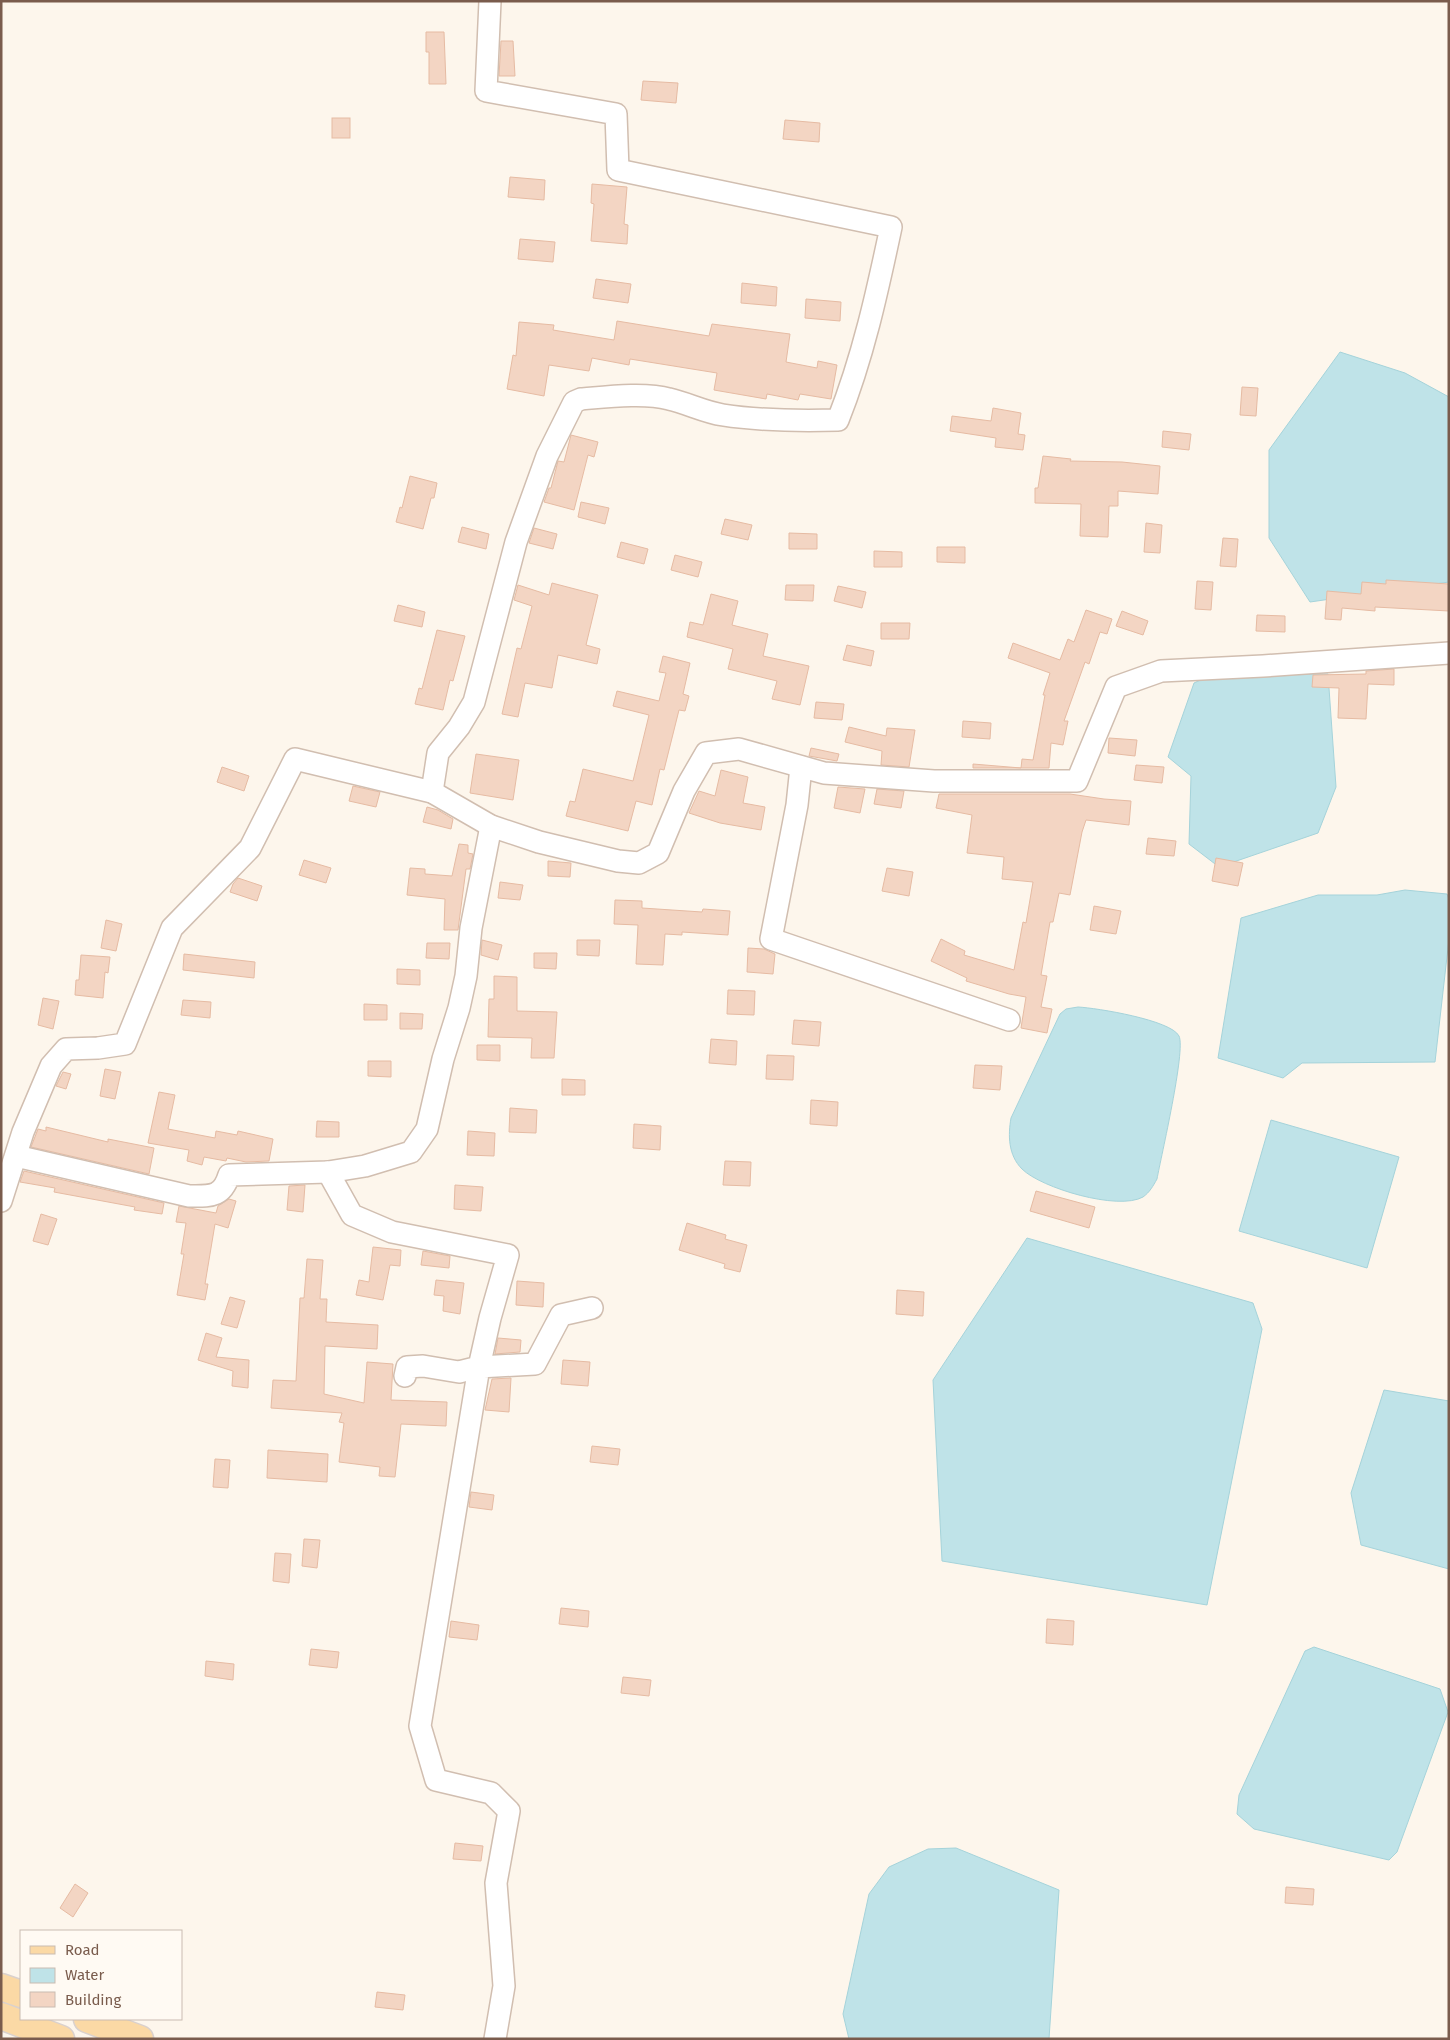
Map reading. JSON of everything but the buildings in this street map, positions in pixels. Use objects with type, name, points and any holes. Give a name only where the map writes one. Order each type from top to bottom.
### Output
[{"type":"main road","points":[[1,1987],[20,1994]]},
{"type":"main road","points":[[1,2016],[61,2039]]},
{"type":"main road","points":[[90,2020],[140,2039]]},
{"type":"street","points":[[432,792],[438,753],[459,728],[474,702],[516,542],[547,456],[574,402],[581,399],[667,398],[723,415],[792,421],[838,420],[850,391],[870,325],[891,228],[618,170],[616,114],[486,91],[490,1]]},
{"type":"street","points":[[1,1201],[23,1132],[51,1066],[66,1049],[98,1048],[125,1044],[172,928],[250,848],[295,759],[432,792],[491,826],[539,842],[618,862],[639,863],[658,853],[684,791],[706,753],[739,749],[824,774],[934,781],[1077,781],[1116,687],[1161,671],[1263,666],[1449,652]]},
{"type":"street","points":[[801,767],[796,805],[771,939],[1009,1020]]},
{"type":"street","points":[[16,1156],[189,1196],[213,1196],[226,1186],[229,1175],[328,1172],[365,1166],[411,1152],[427,1129],[443,1059],[459,1008],[471,928],[491,826]]},
{"type":"street","points":[[328,1172],[352,1215],[392,1232],[508,1255],[490,1318],[479,1367],[420,1726],[436,1780],[491,1792],[509,1811],[496,1884],[504,1986],[495,2039]]},
{"type":"street","points":[[405,1376],[407,1367],[424,1366],[459,1372],[479,1367],[535,1364],[561,1315],[592,1308]]},
{"type":"water","points":[[1340,352],[1405,373],[1449,397],[1449,582],[1310,602],[1269,538],[1269,450]]},
{"type":"water","points":[[1213,674],[1328,674],[1336,787],[1318,833],[1219,867],[1189,844],[1191,776],[1168,757],[1194,683]]},
{"type":"water","points":[[1405,890],[1447,894],[1449,899],[1449,939],[1435,1062],[1302,1063],[1283,1078],[1218,1058],[1241,918],[1318,895],[1377,895]]},
{"type":"water","points":[[1078,1007],[1116,1012],[1149,1020],[1173,1030],[1179,1036],[1179,1061],[1176,1082],[1157,1179],[1143,1197],[1131,1201],[1099,1199],[1062,1190],[1045,1183],[1022,1169],[1014,1158],[1010,1145],[1009,1131],[1011,1118],[1060,1014],[1066,1009]]},
{"type":"water","points":[[1271,1120],[1399,1157],[1367,1268],[1239,1231]]},
{"type":"water","points":[[1027,1238],[1253,1303],[1262,1329],[1207,1605],[942,1561],[933,1380]]},
{"type":"water","points":[[1384,1390],[1449,1401],[1449,1569],[1361,1545],[1351,1493]]},
{"type":"water","points":[[1314,1647],[1440,1689],[1448,1712],[1397,1852],[1389,1860],[1254,1829],[1237,1814],[1239,1795],[1305,1651]]},
{"type":"water","points":[[956,1848],[1059,1890],[1049,2039],[849,2039],[843,2014],[869,1894],[889,1867],[928,1849]]}]
